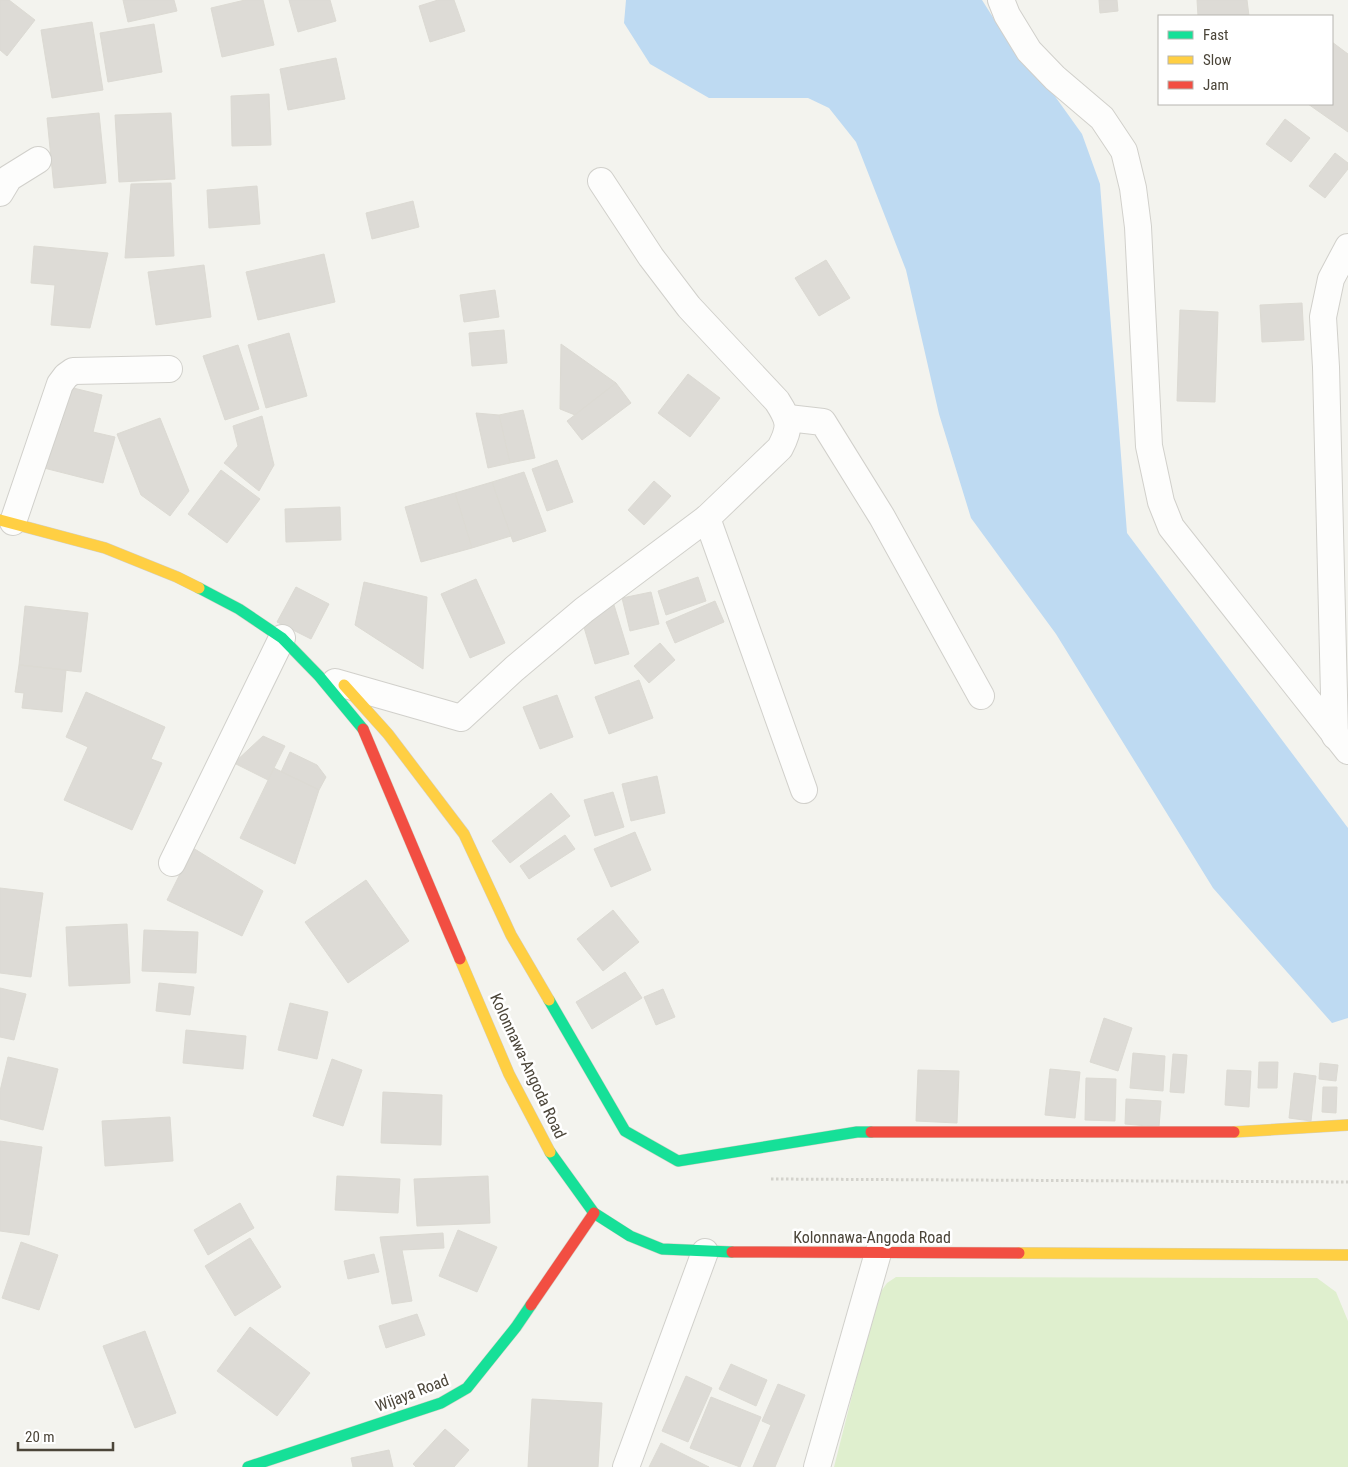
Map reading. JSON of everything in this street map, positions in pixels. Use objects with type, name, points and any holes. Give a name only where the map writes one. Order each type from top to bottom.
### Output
[{"type":"main road","name":"Kolonnawa-Angoda Road","points":[[7,521],[105,548],[176,577],[239,609],[282,638],[319,676],[362,728],[509,1074],[546,1146],[594,1213],[630,1236],[662,1249],[705,1252],[1348,1255]]},
{"type":"main road","points":[[344,685],[388,734],[464,834],[511,935],[625,1131],[678,1160],[857,1132],[1226,1132],[1348,1125]]},
{"type":"main road","name":"Wijaya Road","points":[[248,1467],[440,1403],[467,1388],[516,1327],[594,1213]]},
{"type":"street","points":[[1002,0],[1007,15],[1029,51],[1054,78],[1102,118],[1124,151],[1133,188],[1138,227],[1149,446],[1161,502],[1171,527],[1342,743]]},
{"type":"street","points":[[0,193],[9,178],[38,160]]},
{"type":"street","points":[[319,676],[344,685],[461,718],[514,669],[584,610],[707,518],[780,448],[787,435],[788,418],[777,401],[689,308],[651,257],[601,180]]},
{"type":"street","points":[[1342,743],[1323,317],[1331,279],[1348,247]]},
{"type":"street","points":[[7,521],[60,384],[66,376],[73,371],[169,369]]},
{"type":"street","points":[[788,418],[823,422],[882,517],[981,696]]},
{"type":"street","points":[[707,518],[804,790]]},
{"type":"street","points":[[172,863],[282,638]]},
{"type":"street","points":[[626,1467],[705,1252]]},
{"type":"street","points":[[817,1467],[878,1253]]},
{"type":"path","points":[[762,1179],[1348,1182]]},
{"type":"green space","points":[[896,1277],[1317,1278],[1336,1292],[1348,1321],[1348,1467],[834,1467],[877,1297],[887,1283]]},
{"type":"water","points":[[626,0],[982,0],[1001,30],[1034,67],[1082,134],[1100,184],[1127,533],[1348,828],[1348,1018],[1332,1023],[1213,888],[1056,634],[971,518],[939,414],[906,270],[856,142],[829,108],[808,98],[709,98],[650,64],[624,23]]},
{"type":"building","points":[[0,0],[9,0],[35,20],[7,56],[0,50]]},
{"type":"building","points":[[123,0],[174,0],[177,11],[128,22]]},
{"type":"building","points":[[245,0],[263,0],[274,45],[222,57],[211,8]]},
{"type":"building","points":[[289,0],[330,0],[336,21],[298,32]]},
{"type":"building","points":[[438,0],[454,0],[465,31],[430,42],[419,6]]},
{"type":"building","points":[[1099,0],[1117,0],[1118,11],[1100,13]]},
{"type":"building","points":[[1197,0],[1247,0],[1249,15],[1198,15]]},
{"type":"building","points":[[92,22],[103,90],[52,98],[41,30]]},
{"type":"building","points":[[154,24],[162,72],[108,82],[100,33]]},
{"type":"building","points":[[1333,43],[1348,54],[1348,132],[1309,105],[1333,105]]},
{"type":"building","points":[[336,58],[345,99],[288,110],[280,69]]},
{"type":"building","points":[[269,94],[271,145],[232,146],[231,96]]},
{"type":"building","points":[[99,113],[106,183],[54,188],[47,118]]},
{"type":"building","points":[[171,113],[175,179],[119,182],[115,115]]},
{"type":"building","points":[[1285,119],[1310,138],[1291,162],[1266,144]]},
{"type":"building","points":[[1335,153],[1348,163],[1348,169],[1325,198],[1309,186]]},
{"type":"building","points":[[171,183],[174,256],[125,258],[131,184]]},
{"type":"building","points":[[257,186],[260,224],[209,228],[207,190]]},
{"type":"building","points":[[413,201],[419,227],[372,239],[366,213]]},
{"type":"building","points":[[34,246],[108,253],[90,328],[51,325],[55,285],[31,283]]},
{"type":"building","points":[[324,254],[335,302],[258,320],[246,272]]},
{"type":"building","points":[[826,260],[850,298],[819,316],[795,278]]},
{"type":"building","points":[[204,265],[211,317],[156,325],[148,272]]},
{"type":"building","points":[[495,290],[499,317],[464,322],[460,295]]},
{"type":"building","points":[[1302,303],[1304,340],[1262,342],[1260,305]]},
{"type":"building","points":[[1180,310],[1218,312],[1215,402],[1177,401]]},
{"type":"building","points":[[504,330],[507,363],[472,366],[469,333]]},
{"type":"building","points":[[289,333],[307,396],[266,408],[248,345]]},
{"type":"building","points":[[561,344],[616,383],[575,415],[560,409]]},
{"type":"building","points":[[238,345],[259,409],[225,420],[203,356]]},
{"type":"building","points":[[688,374],[720,398],[690,437],[658,413]]},
{"type":"building","points":[[616,383],[631,403],[582,440],[567,421]]},
{"type":"building","points":[[65,386],[102,395],[93,432],[115,437],[103,483],[44,468]]},
{"type":"building","points":[[523,410],[535,458],[510,463],[499,415]]},
{"type":"building","points":[[476,413],[499,415],[510,463],[488,468]]},
{"type":"building","points":[[262,416],[274,465],[259,491],[224,463],[238,446],[233,426]]},
{"type":"building","points":[[160,418],[189,491],[170,516],[141,495],[117,434]]},
{"type":"building","points":[[557,460],[573,502],[547,511],[532,469]]},
{"type":"building","points":[[221,470],[260,499],[227,543],[188,514]]},
{"type":"building","points":[[524,472],[546,531],[513,542],[492,482]]},
{"type":"building","points":[[654,481],[671,496],[644,525],[628,510]]},
{"type":"building","points":[[492,482],[511,536],[472,548],[455,493]]},
{"type":"building","points":[[455,493],[472,548],[421,562],[405,507]]},
{"type":"building","points":[[340,507],[341,540],[286,542],[285,509]]},
{"type":"building","points":[[698,577],[706,601],[666,615],[658,591]]},
{"type":"building","points":[[476,579],[505,643],[470,658],[441,594]]},
{"type":"building","points":[[364,582],[427,597],[423,669],[355,625]]},
{"type":"building","points":[[296,587],[329,604],[311,639],[277,622]]},
{"type":"building","points":[[651,592],[659,624],[630,631],[622,598]]},
{"type":"building","points":[[715,601],[724,622],[675,643],[666,622]]},
{"type":"building","points":[[614,605],[629,654],[595,664],[580,614]]},
{"type":"building","points":[[25,606],[88,613],[81,672],[19,665]]},
{"type":"building","points":[[660,643],[675,660],[649,683],[634,666]]},
{"type":"building","points":[[19,665],[66,670],[62,712],[22,708],[24,693],[15,692]]},
{"type":"building","points":[[639,680],[653,718],[609,734],[595,697]]},
{"type":"building","points":[[86,692],[165,727],[151,759],[162,763],[132,830],[64,800],[88,747],[66,737]]},
{"type":"building","points":[[557,695],[573,737],[540,749],[523,707]]},
{"type":"building","points":[[263,736],[285,746],[268,780],[234,763]]},
{"type":"building","points":[[290,752],[317,765],[326,777],[319,790],[281,772]]},
{"type":"building","points":[[274,768],[319,790],[295,864],[240,838]]},
{"type":"building","points":[[657,776],[665,813],[631,821],[622,784]]},
{"type":"building","points":[[613,792],[624,827],[595,836],[584,800]]},
{"type":"building","points":[[551,793],[570,816],[510,863],[492,841]]},
{"type":"building","points":[[635,832],[651,870],[611,887],[594,849]]},
{"type":"building","points":[[565,835],[575,849],[529,879],[520,866]]},
{"type":"building","points":[[193,848],[263,891],[242,936],[167,900]]},
{"type":"building","points":[[366,880],[409,941],[348,983],[305,922]]},
{"type":"building","points":[[0,888],[43,893],[31,977],[0,973]]},
{"type":"building","points":[[613,910],[639,942],[603,971],[577,939]]},
{"type":"building","points":[[127,924],[130,983],[69,986],[66,927]]},
{"type":"building","points":[[144,930],[198,932],[196,973],[142,971]]},
{"type":"building","points":[[625,972],[642,998],[592,1029],[576,1002]]},
{"type":"building","points":[[159,983],[194,987],[190,1015],[156,1011]]},
{"type":"building","points":[[0,988],[26,994],[14,1040],[0,1037]]},
{"type":"building","points":[[663,989],[675,1017],[656,1025],[644,997]]},
{"type":"building","points":[[290,1003],[328,1012],[317,1059],[278,1050]]},
{"type":"building","points":[[1104,1018],[1132,1028],[1118,1071],[1090,1062]]},
{"type":"building","points":[[186,1030],[246,1036],[243,1069],[183,1063]]},
{"type":"building","points":[[1133,1053],[1165,1056],[1163,1091],[1130,1088]]},
{"type":"building","points":[[1173,1054],[1187,1055],[1184,1093],[1170,1092]]},
{"type":"building","points":[[8,1057],[58,1069],[43,1130],[0,1119],[0,1091]]},
{"type":"building","points":[[332,1059],[362,1070],[343,1126],[313,1116]]},
{"type":"building","points":[[1259,1062],[1278,1062],[1277,1088],[1258,1088]]},
{"type":"building","points":[[1320,1063],[1338,1065],[1336,1081],[1319,1079]]},
{"type":"building","points":[[1050,1069],[1080,1072],[1075,1118],[1045,1115]]},
{"type":"building","points":[[918,1070],[959,1071],[957,1123],[916,1121]]},
{"type":"building","points":[[1227,1070],[1251,1071],[1249,1107],[1225,1105]]},
{"type":"building","points":[[1294,1073],[1316,1076],[1311,1121],[1289,1118]]},
{"type":"building","points":[[1086,1078],[1116,1079],[1115,1121],[1085,1120]]},
{"type":"building","points":[[1323,1087],[1337,1087],[1336,1113],[1322,1112]]},
{"type":"building","points":[[383,1092],[442,1095],[441,1145],[381,1143]]},
{"type":"building","points":[[1126,1099],[1161,1101],[1159,1127],[1125,1124]]},
{"type":"building","points":[[170,1117],[173,1161],[105,1166],[102,1121]]},
{"type":"building","points":[[0,1141],[42,1147],[29,1235],[0,1231]]},
{"type":"building","points":[[337,1176],[400,1179],[398,1213],[335,1210]]},
{"type":"building","points":[[488,1176],[490,1223],[417,1226],[414,1179]]},
{"type":"building","points":[[240,1203],[254,1228],[208,1255],[194,1230]]},
{"type":"building","points":[[458,1230],[497,1247],[477,1292],[439,1276]]},
{"type":"building","points":[[443,1233],[444,1248],[402,1250],[412,1301],[392,1304],[380,1237]]},
{"type":"building","points":[[250,1238],[281,1287],[235,1316],[205,1266]]},
{"type":"building","points":[[21,1242],[58,1255],[39,1310],[2,1298]]},
{"type":"building","points":[[374,1254],[379,1272],[348,1279],[344,1261]]},
{"type":"building","points":[[417,1314],[425,1335],[386,1348],[379,1326]]},
{"type":"building","points":[[250,1327],[310,1373],[277,1416],[217,1371]]},
{"type":"building","points":[[145,1331],[176,1413],[135,1428],[103,1346]]},
{"type":"building","points":[[731,1364],[767,1380],[756,1406],[719,1389]]},
{"type":"building","points":[[686,1376],[712,1388],[688,1442],[662,1431]]},
{"type":"building","points":[[778,1384],[805,1395],[775,1467],[753,1467],[771,1425],[762,1421]]},
{"type":"building","points":[[711,1397],[761,1417],[740,1467],[690,1448]]},
{"type":"building","points":[[532,1399],[602,1403],[598,1467],[528,1467]]},
{"type":"building","points":[[445,1429],[469,1450],[454,1467],[416,1467],[413,1464]]},
{"type":"building","points":[[661,1443],[709,1467],[649,1467]]},
{"type":"building","points":[[389,1450],[393,1467],[353,1467],[351,1458]]},
{"type":"traffic: fast","points":[[199,588],[239,609],[282,638],[319,676],[363,729]]},
{"type":"traffic: fast","points":[[549,1000],[625,1131],[678,1161],[857,1132],[871,1132]]},
{"type":"traffic: fast","points":[[550,1152],[594,1213],[630,1236],[662,1249],[732,1252]]},
{"type":"traffic: fast","points":[[248,1467],[441,1403],[467,1388],[516,1327],[531,1305]]},
{"type":"traffic: slow","points":[[0,520],[105,548],[177,577],[199,588]]},
{"type":"traffic: slow","points":[[344,685],[388,734],[464,834],[511,935],[549,1000]]},
{"type":"traffic: slow","points":[[460,959],[509,1074],[550,1152]]},
{"type":"traffic: slow","points":[[1234,1132],[1348,1125]]},
{"type":"traffic: slow","points":[[1019,1253],[1348,1255]]},
{"type":"traffic: jam","points":[[363,729],[460,959]]},
{"type":"traffic: jam","points":[[871,1132],[1234,1132]]},
{"type":"traffic: jam","points":[[531,1305],[594,1213]]},
{"type":"traffic: jam","points":[[732,1252],[1019,1253]]}]
